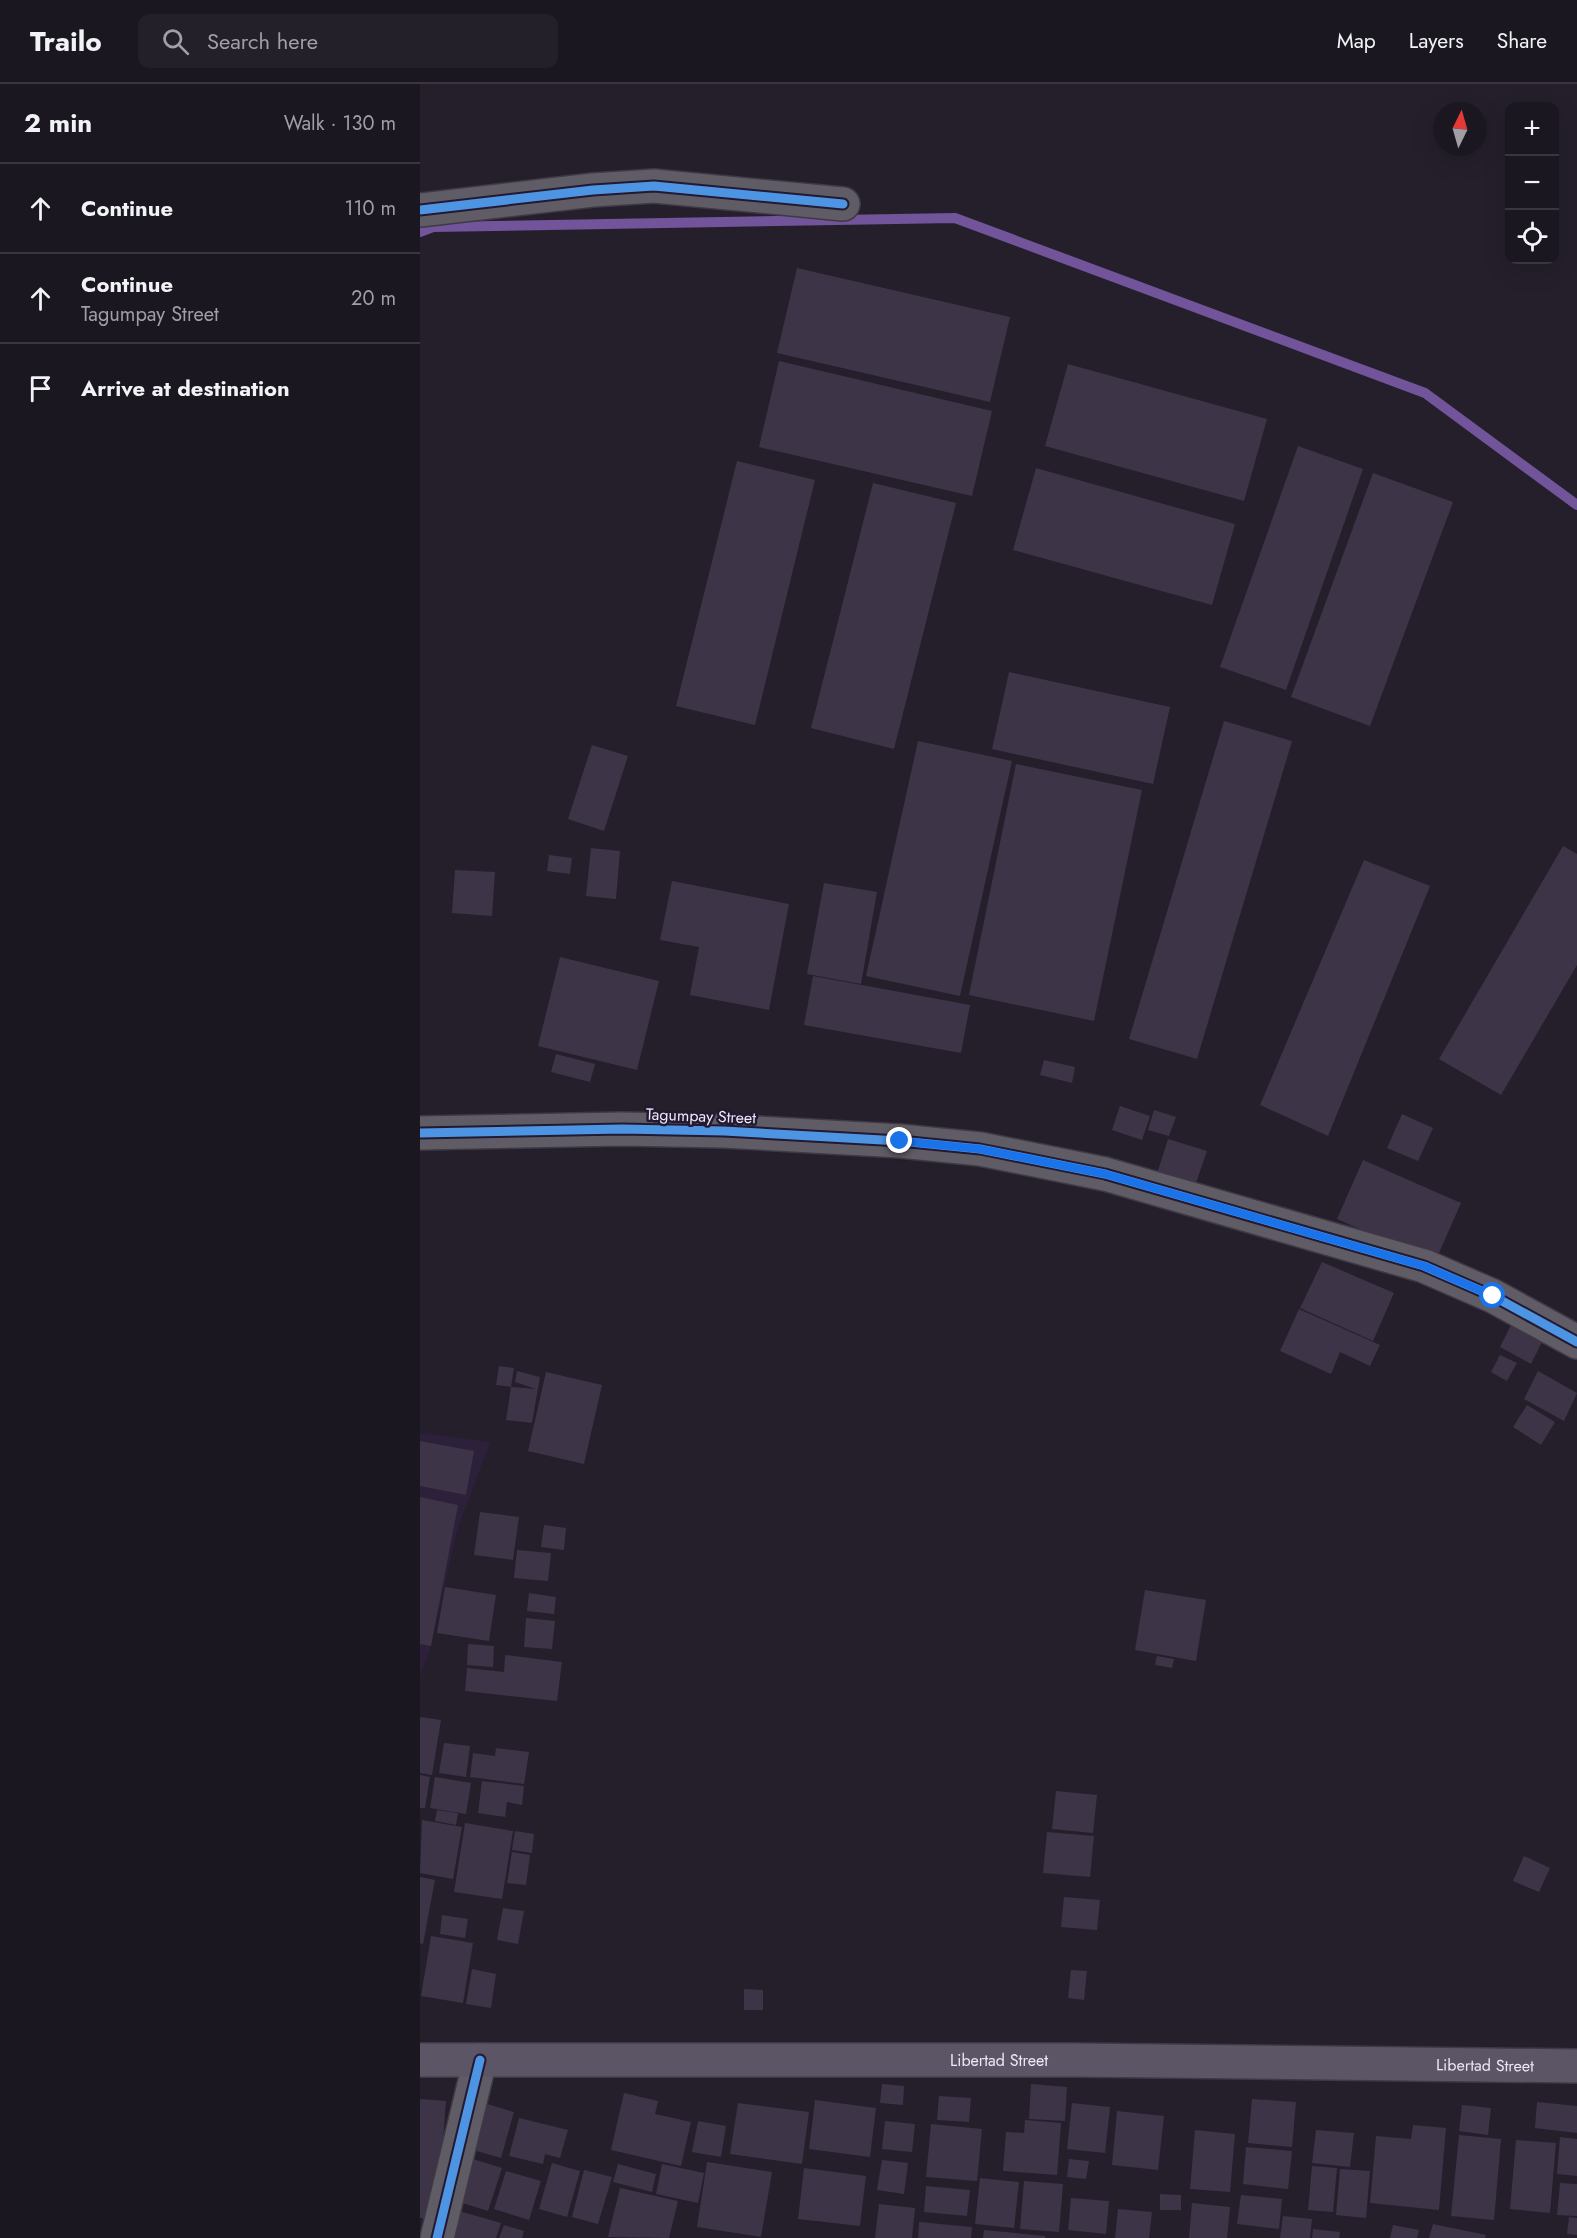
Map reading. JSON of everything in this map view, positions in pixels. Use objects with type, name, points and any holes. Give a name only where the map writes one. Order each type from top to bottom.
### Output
[{"type":"highway","name":"Libertad Street","points":[[420,2060],[1076,2060],[1577,2066]]},
{"type":"street","points":[[420,210],[593,190],[654,186],[843,204]]},
{"type":"street","name":"Tagumpay Street","points":[[420,1132],[622,1129],[724,1131],[900,1141],[980,1149],[1137,1182],[1424,1266],[1493,1296],[1577,1342]]},
{"type":"street","points":[[437,2238],[480,2061]]},
{"type":"shaded area","points":[[420,1433],[490,1442],[457,1531],[430,1649],[420,1676]]},
{"type":"building","points":[[797,268],[1010,317],[990,402],[777,353]]},
{"type":"building","points":[[779,361],[992,411],[972,496],[759,447]]},
{"type":"building","points":[[1068,364],[1267,419],[1244,501],[1045,446]]},
{"type":"building","points":[[1298,446],[1363,469],[1286,690],[1220,667]]},
{"type":"building","points":[[737,461],[815,480],[755,725],[676,706]]},
{"type":"building","points":[[1036,468],[1235,524],[1212,605],[1013,550]]},
{"type":"building","points":[[1373,473],[1453,502],[1370,726],[1291,697]]},
{"type":"building","points":[[873,483],[956,503],[894,749],[811,728]]},
{"type":"building","points":[[1009,672],[1170,707],[1153,784],[992,749]]},
{"type":"building","points":[[1224,721],[1292,741],[1197,1059],[1129,1039]]},
{"type":"building","points":[[918,741],[1012,761],[960,996],[866,976]]},
{"type":"building","points":[[592,745],[628,756],[604,831],[568,819]]},
{"type":"building","points":[[1016,764],[1142,790],[1094,1021],[969,995]]},
{"type":"building","points":[[1563,846],[1577,854],[1577,965],[1501,1095],[1439,1059]]},
{"type":"building","points":[[591,848],[620,851],[616,899],[586,896]]},
{"type":"building","points":[[549,855],[572,858],[570,874],[547,871]]},
{"type":"building","points":[[1364,860],[1430,886],[1328,1136],[1260,1105]]},
{"type":"building","points":[[455,870],[495,872],[492,916],[452,913]]},
{"type":"building","points":[[672,881],[789,904],[769,1010],[690,995],[699,947],[660,940]]},
{"type":"building","points":[[824,883],[877,892],[861,984],[807,974]]},
{"type":"building","points":[[560,957],[659,981],[637,1070],[538,1046]]},
{"type":"building","points":[[813,976],[970,1005],[961,1053],[804,1025]]},
{"type":"building","points":[[556,1054],[595,1064],[590,1082],[551,1072]]},
{"type":"building","points":[[1044,1060],[1075,1067],[1072,1083],[1040,1075]]},
{"type":"building","points":[[1120,1106],[1150,1116],[1142,1140],[1112,1130]]},
{"type":"building","points":[[1154,1110],[1176,1117],[1169,1136],[1148,1130]]},
{"type":"building","points":[[1402,1114],[1433,1128],[1418,1161],[1387,1148]]},
{"type":"building","points":[[1168,1139],[1207,1151],[1195,1186],[1157,1174]]},
{"type":"building","points":[[1363,1160],[1461,1203],[1435,1262],[1337,1219]]},
{"type":"building","points":[[1322,1262],[1394,1293],[1373,1341],[1300,1308]]},
{"type":"building","points":[[1299,1309],[1380,1345],[1370,1366],[1340,1352],[1331,1374],[1280,1351]]},
{"type":"building","points":[[1512,1323],[1543,1340],[1531,1364],[1500,1347]]},
{"type":"building","points":[[1500,1355],[1517,1363],[1507,1381],[1491,1372]]},
{"type":"building","points":[[499,1366],[514,1368],[511,1387],[496,1385]]},
{"type":"building","points":[[517,1371],[540,1377],[532,1423],[506,1420],[511,1387],[536,1389],[515,1382]]},
{"type":"building","points":[[1538,1371],[1577,1393],[1564,1421],[1524,1399]]},
{"type":"building","points":[[546,1372],[602,1385],[584,1464],[528,1451]]},
{"type":"building","points":[[1527,1405],[1555,1422],[1541,1445],[1513,1427]]},
{"type":"building","points":[[420,1441],[474,1451],[466,1495],[420,1486]]},
{"type":"building","points":[[420,1497],[458,1505],[431,1646],[420,1644]]},
{"type":"building","points":[[480,1512],[519,1517],[513,1560],[474,1555]]},
{"type":"building","points":[[544,1525],[566,1528],[564,1550],[541,1547]]},
{"type":"building","points":[[517,1550],[551,1553],[548,1581],[514,1578]]},
{"type":"building","points":[[445,1587],[496,1595],[489,1641],[437,1633]]},
{"type":"building","points":[[1145,1590],[1206,1600],[1196,1661],[1135,1650]]},
{"type":"building","points":[[529,1593],[556,1597],[554,1614],[527,1611]]},
{"type":"building","points":[[526,1618],[555,1621],[552,1649],[524,1647]]},
{"type":"building","points":[[468,1644],[494,1646],[493,1667],[467,1665]]},
{"type":"building","points":[[505,1655],[562,1662],[557,1701],[465,1691],[467,1668],[504,1672]]},
{"type":"building","points":[[1157,1656],[1174,1659],[1172,1668],[1155,1665]]},
{"type":"building","points":[[420,1717],[441,1720],[432,1775],[420,1773]]},
{"type":"building","points":[[444,1743],[470,1746],[466,1777],[439,1773]]},
{"type":"building","points":[[496,1748],[529,1752],[524,1784],[470,1777],[473,1753],[495,1756]]},
{"type":"building","points":[[420,1775],[430,1777],[425,1808],[420,1808]]},
{"type":"building","points":[[435,1777],[471,1783],[466,1814],[430,1808]]},
{"type":"building","points":[[482,1781],[524,1786],[522,1805],[507,1802],[505,1817],[478,1813]]},
{"type":"building","points":[[1056,1791],[1097,1795],[1093,1833],[1052,1829]]},
{"type":"building","points":[[437,1810],[458,1813],[456,1825],[435,1821]]},
{"type":"building","points":[[422,1820],[462,1827],[453,1879],[420,1873]]},
{"type":"building","points":[[465,1823],[513,1831],[502,1899],[454,1892]]},
{"type":"building","points":[[515,1831],[534,1834],[532,1853],[512,1850]]},
{"type":"building","points":[[1047,1832],[1094,1836],[1090,1877],[1043,1873]]},
{"type":"building","points":[[512,1852],[530,1855],[526,1885],[507,1883]]},
{"type":"building","points":[[1524,1856],[1550,1868],[1539,1892],[1513,1881]]},
{"type":"building","points":[[420,1877],[435,1880],[423,1944],[420,1943]]},
{"type":"building","points":[[1064,1897],[1100,1900],[1097,1930],[1061,1927]]},
{"type":"building","points":[[503,1908],[524,1911],[518,1944],[497,1940]]},
{"type":"building","points":[[442,1915],[468,1919],[465,1938],[440,1934]]},
{"type":"building","points":[[431,1936],[473,1943],[463,2003],[421,1996]]},
{"type":"building","points":[[472,1969],[496,1974],[491,2008],[466,2004]]},
{"type":"building","points":[[1071,1970],[1087,1971],[1084,2000],[1068,1998]]},
{"type":"building","points":[[744,1989],[763,1990],[763,2010],[744,2010]]},
{"type":"building","points":[[882,2084],[904,2086],[903,2105],[880,2103]]},
{"type":"building","points":[[1031,2084],[1067,2087],[1065,2121],[1029,2119]]},
{"type":"building","points":[[624,2093],[658,2101],[655,2114],[691,2122],[681,2166],[611,2150]]},
{"type":"building","points":[[939,2096],[971,2098],[969,2122],[937,2120]]},
{"type":"building","points":[[420,2099],[446,2101],[437,2219],[420,2218]]},
{"type":"building","points":[[1252,2099],[1296,2102],[1292,2147],[1248,2143]]},
{"type":"building","points":[[815,2100],[876,2108],[870,2157],[809,2149]]},
{"type":"building","points":[[1537,2102],[1577,2106],[1577,2133],[1535,2128]]},
{"type":"building","points":[[738,2103],[809,2112],[802,2164],[730,2154]]},
{"type":"building","points":[[1072,2103],[1110,2107],[1105,2153],[1067,2149]]},
{"type":"building","points":[[487,2104],[514,2112],[501,2158],[473,2150]]},
{"type":"building","points":[[1462,2105],[1491,2108],[1488,2135],[1459,2131]]},
{"type":"building","points":[[1117,2111],[1164,2116],[1158,2170],[1112,2165]]},
{"type":"building","points":[[519,2118],[568,2130],[560,2158],[545,2154],[543,2164],[509,2156]]},
{"type":"building","points":[[1025,2120],[1061,2123],[1057,2175],[1003,2171],[1006,2132],[1024,2133]]},
{"type":"building","points":[[698,2121],[726,2126],[721,2157],[692,2152]]},
{"type":"building","points":[[885,2121],[915,2124],[912,2152],[882,2149]]},
{"type":"building","points":[[931,2124],[982,2129],[977,2181],[926,2177]]},
{"type":"building","points":[[1413,2125],[1446,2128],[1439,2210],[1370,2203],[1376,2136],[1411,2139]]},
{"type":"building","points":[[1195,2130],[1235,2134],[1230,2192],[1190,2189]]},
{"type":"building","points":[[1316,2130],[1354,2133],[1350,2167],[1312,2163]]},
{"type":"building","points":[[1459,2135],[1501,2139],[1494,2220],[1451,2216]]},
{"type":"building","points":[[1560,2137],[1577,2139],[1577,2176],[1557,2174]]},
{"type":"building","points":[[1516,2140],[1556,2143],[1550,2213],[1510,2209]]},
{"type":"building","points":[[1246,2147],[1292,2151],[1288,2189],[1243,2184]]},
{"type":"building","points":[[473,2159],[502,2168],[488,2211],[459,2202]]},
{"type":"building","points":[[1069,2159],[1089,2161],[1086,2179],[1067,2177]]},
{"type":"building","points":[[882,2160],[908,2163],[904,2194],[877,2190]]},
{"type":"building","points":[[707,2162],[772,2172],[761,2237],[697,2227]]},
{"type":"building","points":[[552,2163],[580,2171],[567,2217],[539,2209]]},
{"type":"building","points":[[618,2164],[656,2174],[652,2192],[613,2182]]},
{"type":"building","points":[[662,2164],[704,2173],[698,2203],[656,2194]]},
{"type":"building","points":[[1312,2166],[1337,2168],[1333,2212],[1308,2210]]},
{"type":"building","points":[[804,2168],[866,2176],[860,2226],[798,2219]]},
{"type":"building","points":[[1340,2169],[1370,2171],[1366,2218],[1336,2215]]},
{"type":"building","points":[[584,2170],[612,2177],[598,2224],[572,2217]]},
{"type":"building","points":[[506,2171],[541,2181],[529,2220],[494,2209]]},
{"type":"building","points":[[980,2178],[1019,2182],[1014,2228],[975,2224]]},
{"type":"building","points":[[1024,2181],[1063,2184],[1059,2232],[1020,2229]]},
{"type":"building","points":[[1560,2183],[1577,2184],[1577,2216],[1557,2215]]},
{"type":"building","points":[[926,2186],[970,2190],[967,2216],[924,2212]]},
{"type":"building","points":[[620,2188],[678,2201],[669,2238],[608,2237]]},
{"type":"building","points":[[1160,2194],[1181,2195],[1181,2210],[1160,2210]]},
{"type":"building","points":[[1241,2195],[1282,2199],[1279,2229],[1237,2224]]},
{"type":"building","points":[[1071,2198],[1109,2201],[1106,2234],[1068,2230]]},
{"type":"building","points":[[1192,2203],[1230,2207],[1227,2238],[1189,2238]]},
{"type":"building","points":[[879,2204],[915,2208],[912,2238],[875,2238]]},
{"type":"building","points":[[1118,2209],[1152,2212],[1149,2238],[1115,2238]]},
{"type":"building","points":[[459,2211],[501,2223],[496,2238],[451,2238]]},
{"type":"building","points":[[1283,2216],[1312,2219],[1310,2238],[1280,2238]]},
{"type":"building","points":[[1569,2217],[1577,2218],[1577,2235],[1567,2234]]},
{"type":"building","points":[[919,2222],[972,2227],[971,2238],[918,2238]]},
{"type":"building","points":[[1433,2224],[1486,2235],[1485,2238],[1429,2238]]},
{"type":"building","points":[[504,2225],[524,2231],[522,2238],[499,2238]]},
{"type":"building","points":[[1393,2225],[1419,2230],[1417,2238],[1390,2238]]},
{"type":"building","points":[[1313,2229],[1340,2232],[1339,2238],[1312,2238]]},
{"type":"building","points":[[984,2230],[1045,2236],[1045,2238],[983,2238]]},
{"type":"waterway","points":[[420,232],[433,227],[955,218],[1425,393],[1577,505]]},
{"type":"cycle path","points":[[420,210],[593,190],[654,186],[843,204]]},
{"type":"cycle path","points":[[420,1133],[622,1129],[724,1131],[900,1141],[980,1149],[1105,1174],[1424,1266],[1493,1296],[1577,1342]]},
{"type":"cycle path","points":[[437,2238],[480,2060]]},
{"type":"route","points":[[900,1141],[980,1149],[1105,1174],[1424,1266],[1493,1296]]}]
